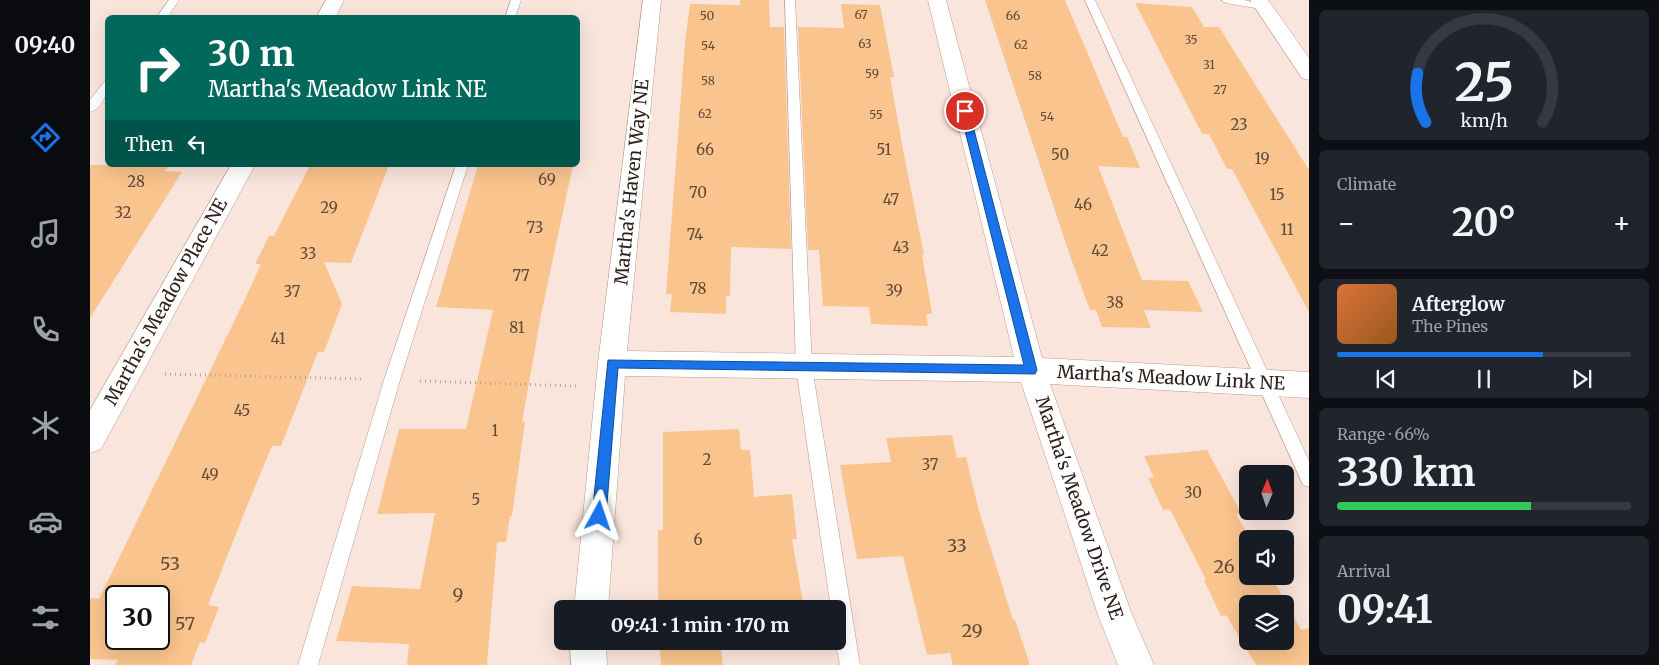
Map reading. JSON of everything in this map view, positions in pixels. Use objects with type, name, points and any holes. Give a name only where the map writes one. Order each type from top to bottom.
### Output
[{"type":"street","points":[[327,15],[335,0]]},
{"type":"street","name":"Martha's Haven Way NE","points":[[592,600],[612,363],[652,0]]},
{"type":"street","name":"Martha's Meadow Drive NE","points":[[937,0],[1031,370],[1116,615],[1136,665]]},
{"type":"street","points":[[1260,3],[1309,73]]},
{"type":"street","name":"Martha's Meadow Place NE","points":[[90,439],[242,167]]},
{"type":"street","name":"Martha's Meadow Link NE","points":[[612,363],[1031,370],[1309,385]]},
{"type":"street","points":[[588,650],[589,665]]},
{"type":"lane","points":[[163,15],[174,0]]},
{"type":"lane","points":[[511,15],[516,0]]},
{"type":"lane","points":[[790,0],[804,367],[846,650],[850,665]]},
{"type":"lane","points":[[1090,0],[1262,382],[1309,479]]},
{"type":"lane","points":[[1226,0],[1260,3]]},
{"type":"lane","points":[[90,108],[105,89]]},
{"type":"lane","points":[[308,665],[392,380],[461,167]]},
{"type":"building","points":[[740,0],[769,0],[770,27],[784,27],[791,249],[731,247],[730,296],[726,296],[726,314],[670,312],[672,294],[666,294],[685,42],[690,4],[740,5]]},
{"type":"building","points":[[985,0],[1065,0],[1123,137],[1127,137],[1140,168],[1098,166],[1142,280],[1188,281],[1203,312],[1144,310],[1151,328],[1102,327],[1096,310],[1090,310],[1070,256]]},
{"type":"building","points":[[1135,3],[1192,7],[1204,27],[1219,27],[1309,170],[1309,312],[1232,169],[1227,169],[1209,134],[1202,134]]},
{"type":"building","points":[[841,4],[880,5],[894,77],[890,77],[924,255],[922,255],[932,314],[926,314],[928,326],[871,324],[869,307],[823,306],[819,250],[808,250],[798,27],[844,28]]},
{"type":"building","points":[[90,165],[105,165],[105,167],[168,167],[165,171],[182,172],[90,318]]},
{"type":"building","points":[[309,167],[388,167],[351,263],[324,262],[342,304],[324,352],[318,352],[281,446],[272,446],[245,511],[208,605],[219,607],[205,643],[200,642],[191,665],[115,665],[118,660],[90,659],[90,598],[99,599],[105,587],[105,650],[170,650],[170,585],[106,585],[261,264],[255,264],[269,236],[274,236]]},
{"type":"building","points":[[477,167],[573,167],[541,315],[522,422],[525,422],[512,516],[510,516],[506,542],[497,542],[487,665],[407,665],[409,644],[336,641],[352,586],[420,589],[435,513],[377,514],[399,429],[466,429],[493,310],[436,307]]},
{"type":"building","points":[[739,429],[741,450],[750,450],[754,497],[792,494],[797,539],[792,539],[802,600],[658,600],[658,530],[663,530],[663,432]]},
{"type":"building","points":[[952,435],[957,458],[966,457],[979,511],[1013,620],[1015,620],[1030,665],[953,665],[950,653],[927,655],[903,556],[857,559],[840,465],[891,462],[886,438]]},
{"type":"building","points":[[1207,450],[1239,509],[1239,513],[1236,514],[1245,530],[1239,530],[1239,585],[1276,585],[1282,595],[1239,595],[1239,637],[1226,615],[1221,616],[1204,580],[1206,580],[1170,509],[1163,510],[1148,478],[1154,478],[1144,456]]},
{"type":"building","points":[[1294,617],[1301,630],[1309,628],[1309,665],[1256,665],[1247,650],[1294,650]]},
{"type":"building","points":[[660,650],[721,650],[723,665],[661,665]]},
{"type":"route","points":[[599,516],[612,363],[1031,370],[965,111]]}]
